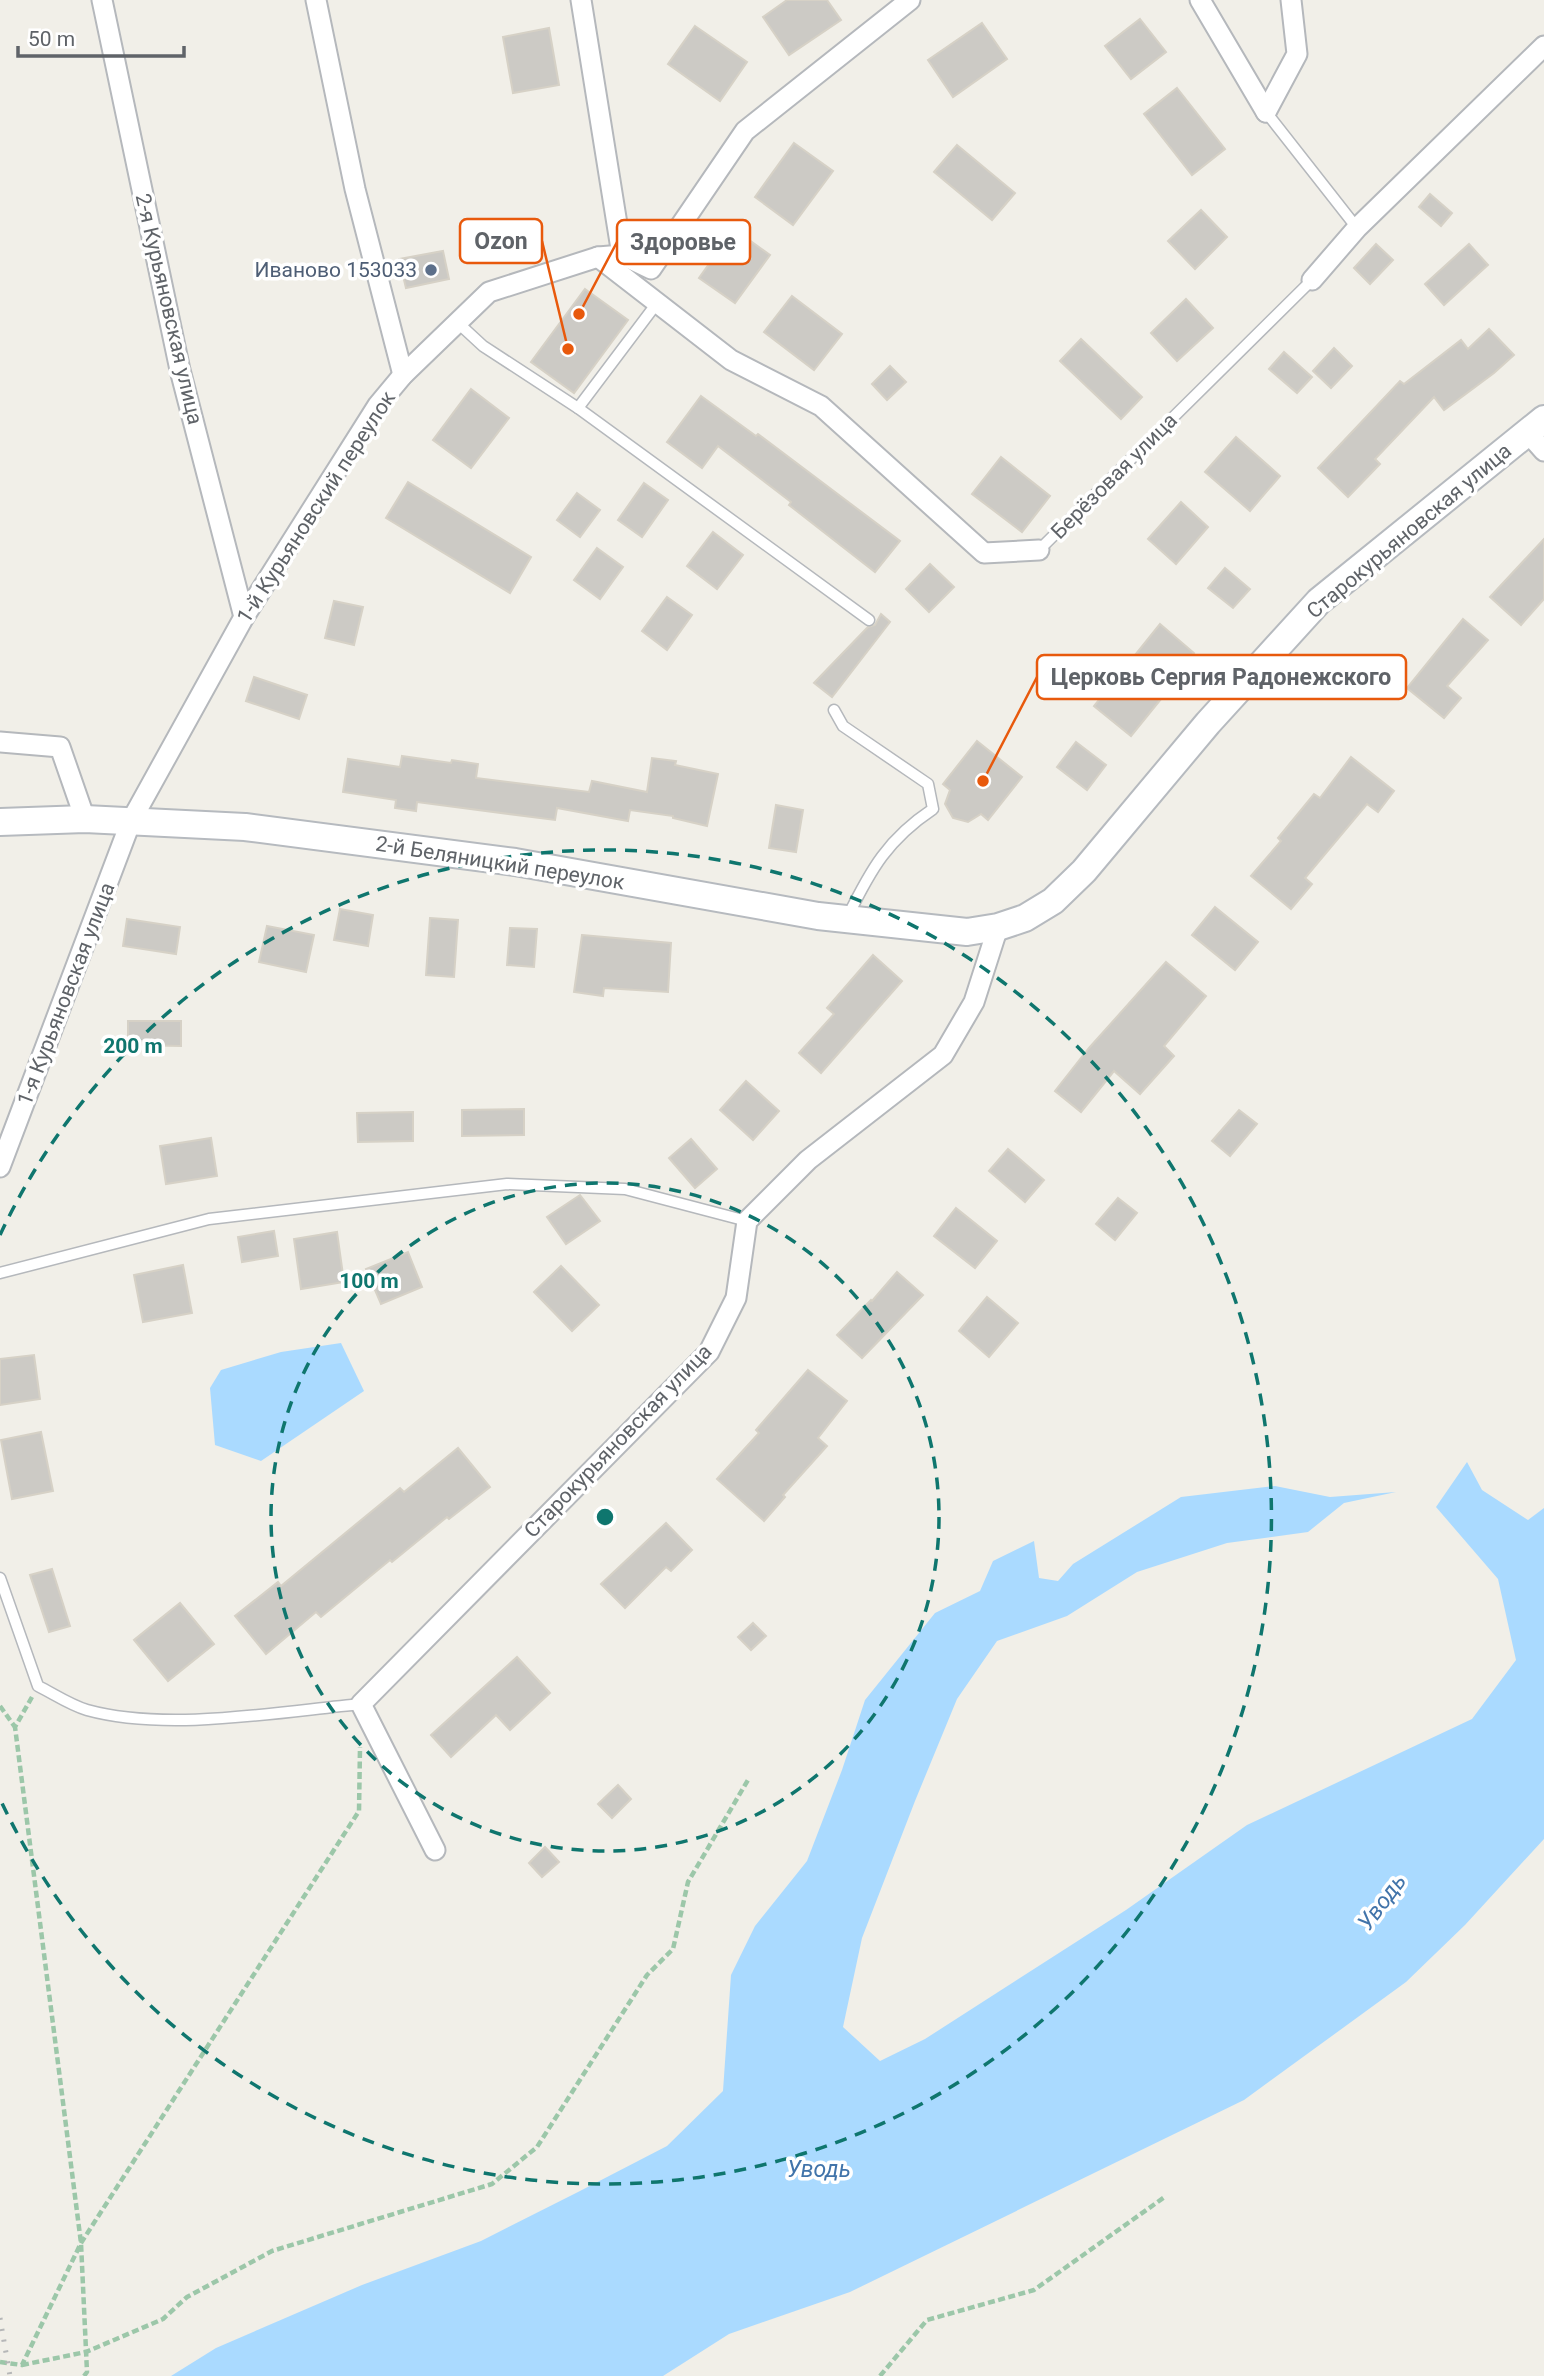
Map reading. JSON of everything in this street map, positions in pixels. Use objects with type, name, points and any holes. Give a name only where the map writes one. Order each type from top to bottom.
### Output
[{"type":"main road","name":"Старокурьяновская улица","points":[[998,927],[1025,918],[1052,901],[1084,871],[1208,723],[1319,601],[1539,435]]},
{"type":"main road","name":"2-й Беляницкий переулок","points":[[0,821],[86,819],[245,827],[515,862],[847,919],[967,932],[998,927]]},
{"type":"street","name":"2-я Курьяновская улица","points":[[102,0],[180,370],[244,617]]},
{"type":"street","points":[[316,0],[355,189],[403,374]]},
{"type":"street","points":[[580,0],[622,255]]},
{"type":"street","name":"1-й Курьяновский переулок","points":[[131,821],[244,617],[378,405],[403,374],[489,292],[598,257],[622,255],[651,269],[745,131],[909,0]]},
{"type":"street","points":[[1200,0],[1266,112]]},
{"type":"street","points":[[1266,112],[1297,54],[1291,0]]},
{"type":"street","name":"Берёзовая улица","points":[[1312,281],[1357,228],[1544,46]]},
{"type":"street","name":"Берёзовая улица","points":[[598,257],[731,360],[821,406],[984,553],[1039,550]]},
{"type":"street","points":[[0,743],[60,747],[86,819]]},
{"type":"street","name":"1-я Курьяновская улица","points":[[0,1167],[131,821]]},
{"type":"street","points":[[747,1222],[808,1160],[943,1055],[974,1002],[998,927]]},
{"type":"street","name":"Старокурьяновская улица","points":[[360,1704],[709,1352],[736,1298],[747,1222]]},
{"type":"street","points":[[360,1704],[435,1850]]},
{"type":"lane","points":[[1266,112],[1357,228]]},
{"type":"lane","name":"Берёзовая улица","points":[[1039,550],[1312,281]]},
{"type":"lane","points":[[578,408],[657,303]]},
{"type":"lane","points":[[457,323],[483,346],[578,408],[869,620]]},
{"type":"lane","points":[[834,710],[843,726],[928,784],[933,809],[915,821],[884,851],[868,874],[847,919]]},
{"type":"lane","points":[[0,1273],[209,1220],[506,1184],[625,1189],[747,1222]]},
{"type":"lane","points":[[0,1578],[38,1686],[85,1710],[147,1721],[216,1718],[360,1704]]},
{"type":"path","points":[[15,1727],[38,1686]]},
{"type":"path","points":[[0,1706],[15,1727],[81,2243],[87,2372],[84,2376]]},
{"type":"path","points":[[22,2365],[81,2243],[359,1811],[360,1744]]},
{"type":"path","points":[[0,2362],[22,2365],[86,2352],[163,2319],[187,2297],[272,2251],[492,2184],[537,2147],[647,1975],[673,1949],[688,1882],[748,1780]]},
{"type":"path","points":[[880,2376],[927,2320],[1034,2290],[1166,2196]]},
{"type":"water","points":[[341,1343],[364,1391],[261,1461],[215,1445],[210,1388],[221,1370],[281,1352]]},
{"type":"water","name":"Уводь","points":[[1467,1462],[1482,1490],[1528,1520],[1544,1508],[1544,1839],[1465,1925],[1406,1982],[1244,2100],[850,2292],[729,2334],[663,2376],[171,2376],[216,2348],[362,2285],[481,2241],[580,2191],[667,2146],[723,2091],[731,1975],[755,1926],[807,1861],[865,1700],[935,1613],[980,1591],[993,1561],[1034,1541],[1039,1578],[1058,1581],[1073,1564],[1181,1497],[1275,1486],[1330,1497],[1396,1492],[1344,1503],[1308,1532],[1227,1543],[1137,1572],[1067,1616],[997,1641],[957,1699],[862,1938],[843,2027],[880,2061],[925,2039],[1126,1910],[1247,1825],[1472,1719],[1516,1660],[1498,1579],[1436,1507]]},
{"type":"building","points":[[787,0],[827,0],[841,20],[789,55],[763,17]]},
{"type":"building","points":[[1140,19],[1166,52],[1131,79],[1105,46]]},
{"type":"building","points":[[982,23],[1007,59],[953,97],[928,60]]},
{"type":"building","points":[[695,26],[747,62],[720,101],[668,64]]},
{"type":"building","points":[[549,28],[559,85],[513,93],[503,37]]},
{"type":"building","points":[[1177,88],[1225,149],[1192,175],[1144,114]]},
{"type":"building","points":[[794,143],[833,171],[793,225],[755,197]]},
{"type":"building","points":[[957,145],[1015,193],[992,220],[934,172]]},
{"type":"building","points":[[1430,194],[1452,213],[1441,226],[1419,207]]},
{"type":"building","points":[[1201,210],[1227,237],[1195,269],[1168,241]]},
{"type":"building","points":[[734,229],[770,255],[735,303],[699,278]]},
{"type":"building","points":[[1376,244],[1393,260],[1370,284],[1354,268]]},
{"type":"building","points":[[1469,244],[1488,265],[1444,305],[1425,284]]},
{"type":"building","points":[[443,251],[449,279],[406,288],[399,259]]},
{"type":"building","points":[[585,289],[628,320],[574,393],[531,362]]},
{"type":"building","points":[[792,296],[842,334],[814,370],[764,332]]},
{"type":"building","points":[[1186,299],[1213,328],[1177,361],[1151,333]]},
{"type":"building","points":[[1489,329],[1514,355],[1444,410],[1434,397],[1375,459],[1380,464],[1348,497],[1318,468],[1400,381],[1404,384],[1461,340],[1468,349]]},
{"type":"building","points":[[1081,339],[1142,397],[1121,419],[1060,361]]},
{"type":"building","points":[[1334,348],[1352,366],[1331,388],[1313,371]]},
{"type":"building","points":[[1284,352],[1312,377],[1297,393],[1269,369]]},
{"type":"building","points":[[890,366],[906,382],[887,400],[872,384]]},
{"type":"building","points":[[471,389],[509,418],[471,468],[433,440]]},
{"type":"building","points":[[701,396],[756,436],[758,434],[900,541],[875,572],[718,446],[702,468],[667,442]]},
{"type":"building","points":[[1236,437],[1280,476],[1250,511],[1205,472]]},
{"type":"building","points":[[1001,457],[1050,496],[1022,532],[972,494]]},
{"type":"building","points":[[408,482],[531,557],[510,593],[386,518]]},
{"type":"building","points":[[644,483],[668,500],[642,537],[618,520]]},
{"type":"building","points":[[577,493],[600,510],[580,537],[557,520]]},
{"type":"building","points":[[1181,502],[1208,527],[1176,564],[1148,539]]},
{"type":"building","points":[[713,532],[743,555],[717,589],[687,566]]},
{"type":"building","points":[[1544,539],[1544,599],[1521,625],[1490,597]]},
{"type":"building","points":[[597,548],[623,567],[600,599],[574,580]]},
{"type":"building","points":[[930,564],[954,587],[929,612],[906,589]]},
{"type":"building","points":[[1225,568],[1250,589],[1233,608],[1208,588]]},
{"type":"building","points":[[667,597],[692,615],[667,650],[642,631]]},
{"type":"building","points":[[334,601],[363,607],[354,645],[325,638]]},
{"type":"building","points":[[881,614],[890,622],[832,697],[814,683],[868,627],[875,625]]},
{"type":"building","points":[[1463,619],[1488,640],[1447,686],[1461,698],[1444,718],[1407,688]]},
{"type":"building","points":[[1160,624],[1194,653],[1158,696],[1161,699],[1131,736],[1094,706]]},
{"type":"building","points":[[254,677],[307,695],[299,719],[246,701]]},
{"type":"building","points":[[977,741],[1022,777],[988,820],[981,814],[968,822],[953,818],[945,804],[950,790],[943,784]]},
{"type":"building","points":[[1076,742],[1106,765],[1087,790],[1057,767]]},
{"type":"building","points":[[402,756],[478,764],[476,778],[589,792],[592,781],[647,792],[652,758],[676,761],[675,765],[718,774],[707,826],[673,816],[630,810],[628,821],[557,808],[555,820],[417,802],[416,811],[395,808],[396,800],[343,792],[348,759],[400,767]]},
{"type":"building","points":[[1351,757],[1394,791],[1378,812],[1367,804],[1305,878],[1312,884],[1291,909],[1251,876],[1281,841],[1278,838],[1314,794],[1320,798]]},
{"type":"building","points":[[776,805],[803,810],[796,852],[769,848]]},
{"type":"building","points":[[1215,907],[1258,942],[1235,970],[1192,935]]},
{"type":"building","points":[[340,909],[373,915],[368,946],[334,940]]},
{"type":"building","points":[[430,918],[458,920],[454,977],[426,975]]},
{"type":"building","points":[[127,919],[180,927],[176,954],[123,946]]},
{"type":"building","points":[[267,926],[314,935],[306,972],[259,962]]},
{"type":"building","points":[[510,928],[537,929],[534,967],[507,965]]},
{"type":"building","points":[[582,935],[671,943],[668,992],[604,988],[603,996],[574,992]]},
{"type":"building","points":[[873,955],[902,981],[821,1073],[799,1053],[834,1014],[827,1008]]},
{"type":"building","points":[[1166,962],[1206,996],[1164,1046],[1174,1056],[1140,1094],[1114,1071],[1081,1112],[1055,1091],[1089,1048]]},
{"type":"building","points":[[128,1021],[181,1021],[181,1046],[128,1045]]},
{"type":"building","points":[[746,1081],[779,1111],[753,1140],[720,1110]]},
{"type":"building","points":[[524,1109],[524,1135],[462,1136],[462,1110]]},
{"type":"building","points":[[1239,1110],[1257,1124],[1230,1156],[1212,1141]]},
{"type":"building","points":[[413,1112],[413,1141],[358,1142],[357,1113]]},
{"type":"building","points":[[211,1138],[217,1176],[166,1184],[160,1146]]},
{"type":"building","points":[[691,1139],[717,1169],[695,1188],[669,1158]]},
{"type":"building","points":[[1008,1149],[1044,1180],[1025,1202],[989,1171]]},
{"type":"building","points":[[580,1195],[600,1221],[566,1244],[547,1217]]},
{"type":"building","points":[[1118,1198],[1137,1213],[1115,1240],[1096,1224]]},
{"type":"building","points":[[956,1208],[997,1241],[975,1268],[934,1236]]},
{"type":"building","points":[[274,1231],[278,1256],[242,1262],[238,1237]]},
{"type":"building","points":[[337,1232],[344,1282],[301,1289],[294,1239]]},
{"type":"building","points":[[408,1252],[422,1287],[381,1304],[366,1269]]},
{"type":"building","points":[[183,1265],[192,1313],[143,1322],[134,1275]]},
{"type":"building","points":[[561,1266],[599,1305],[572,1331],[534,1292]]},
{"type":"building","points":[[897,1272],[923,1295],[862,1358],[837,1335]]},
{"type":"building","points":[[987,1297],[1018,1323],[989,1357],[959,1331]]},
{"type":"building","points":[[34,1355],[40,1399],[0,1405],[0,1359]]},
{"type":"building","points":[[808,1370],[847,1401],[818,1438],[827,1446],[783,1495],[785,1497],[764,1521],[717,1479],[759,1433],[756,1430]]},
{"type":"building","points":[[41,1432],[53,1491],[12,1499],[1,1440]]},
{"type":"building","points":[[458,1448],[490,1487],[449,1519],[447,1517],[392,1562],[390,1560],[321,1617],[316,1612],[266,1654],[235,1616],[278,1582],[281,1586],[400,1488],[404,1492]]},
{"type":"building","points":[[666,1523],[692,1550],[671,1571],[666,1567],[625,1608],[601,1584]]},
{"type":"building","points":[[52,1569],[70,1626],[49,1632],[30,1575]]},
{"type":"building","points":[[180,1603],[214,1644],[168,1681],[134,1640]]},
{"type":"building","points":[[753,1623],[766,1636],[751,1650],[738,1637]]},
{"type":"building","points":[[517,1657],[550,1693],[510,1730],[496,1715],[451,1757],[431,1735]]},
{"type":"building","points":[[618,1785],[631,1799],[612,1818],[598,1804]]},
{"type":"building","points":[[545,1847],[559,1862],[542,1877],[529,1863]]},
{"type":"railway","points":[[0,2318],[10,2376]]},
{"type":"place","name":"Иваново 153033","points":[[431,270]]},
{"type":"place","name":"Здоровье","points":[[579,314]]},
{"type":"place","name":"Ozon","points":[[568,349]]},
{"type":"place","name":"Церковь Сергия Радонежского","points":[[983,781]]}]
